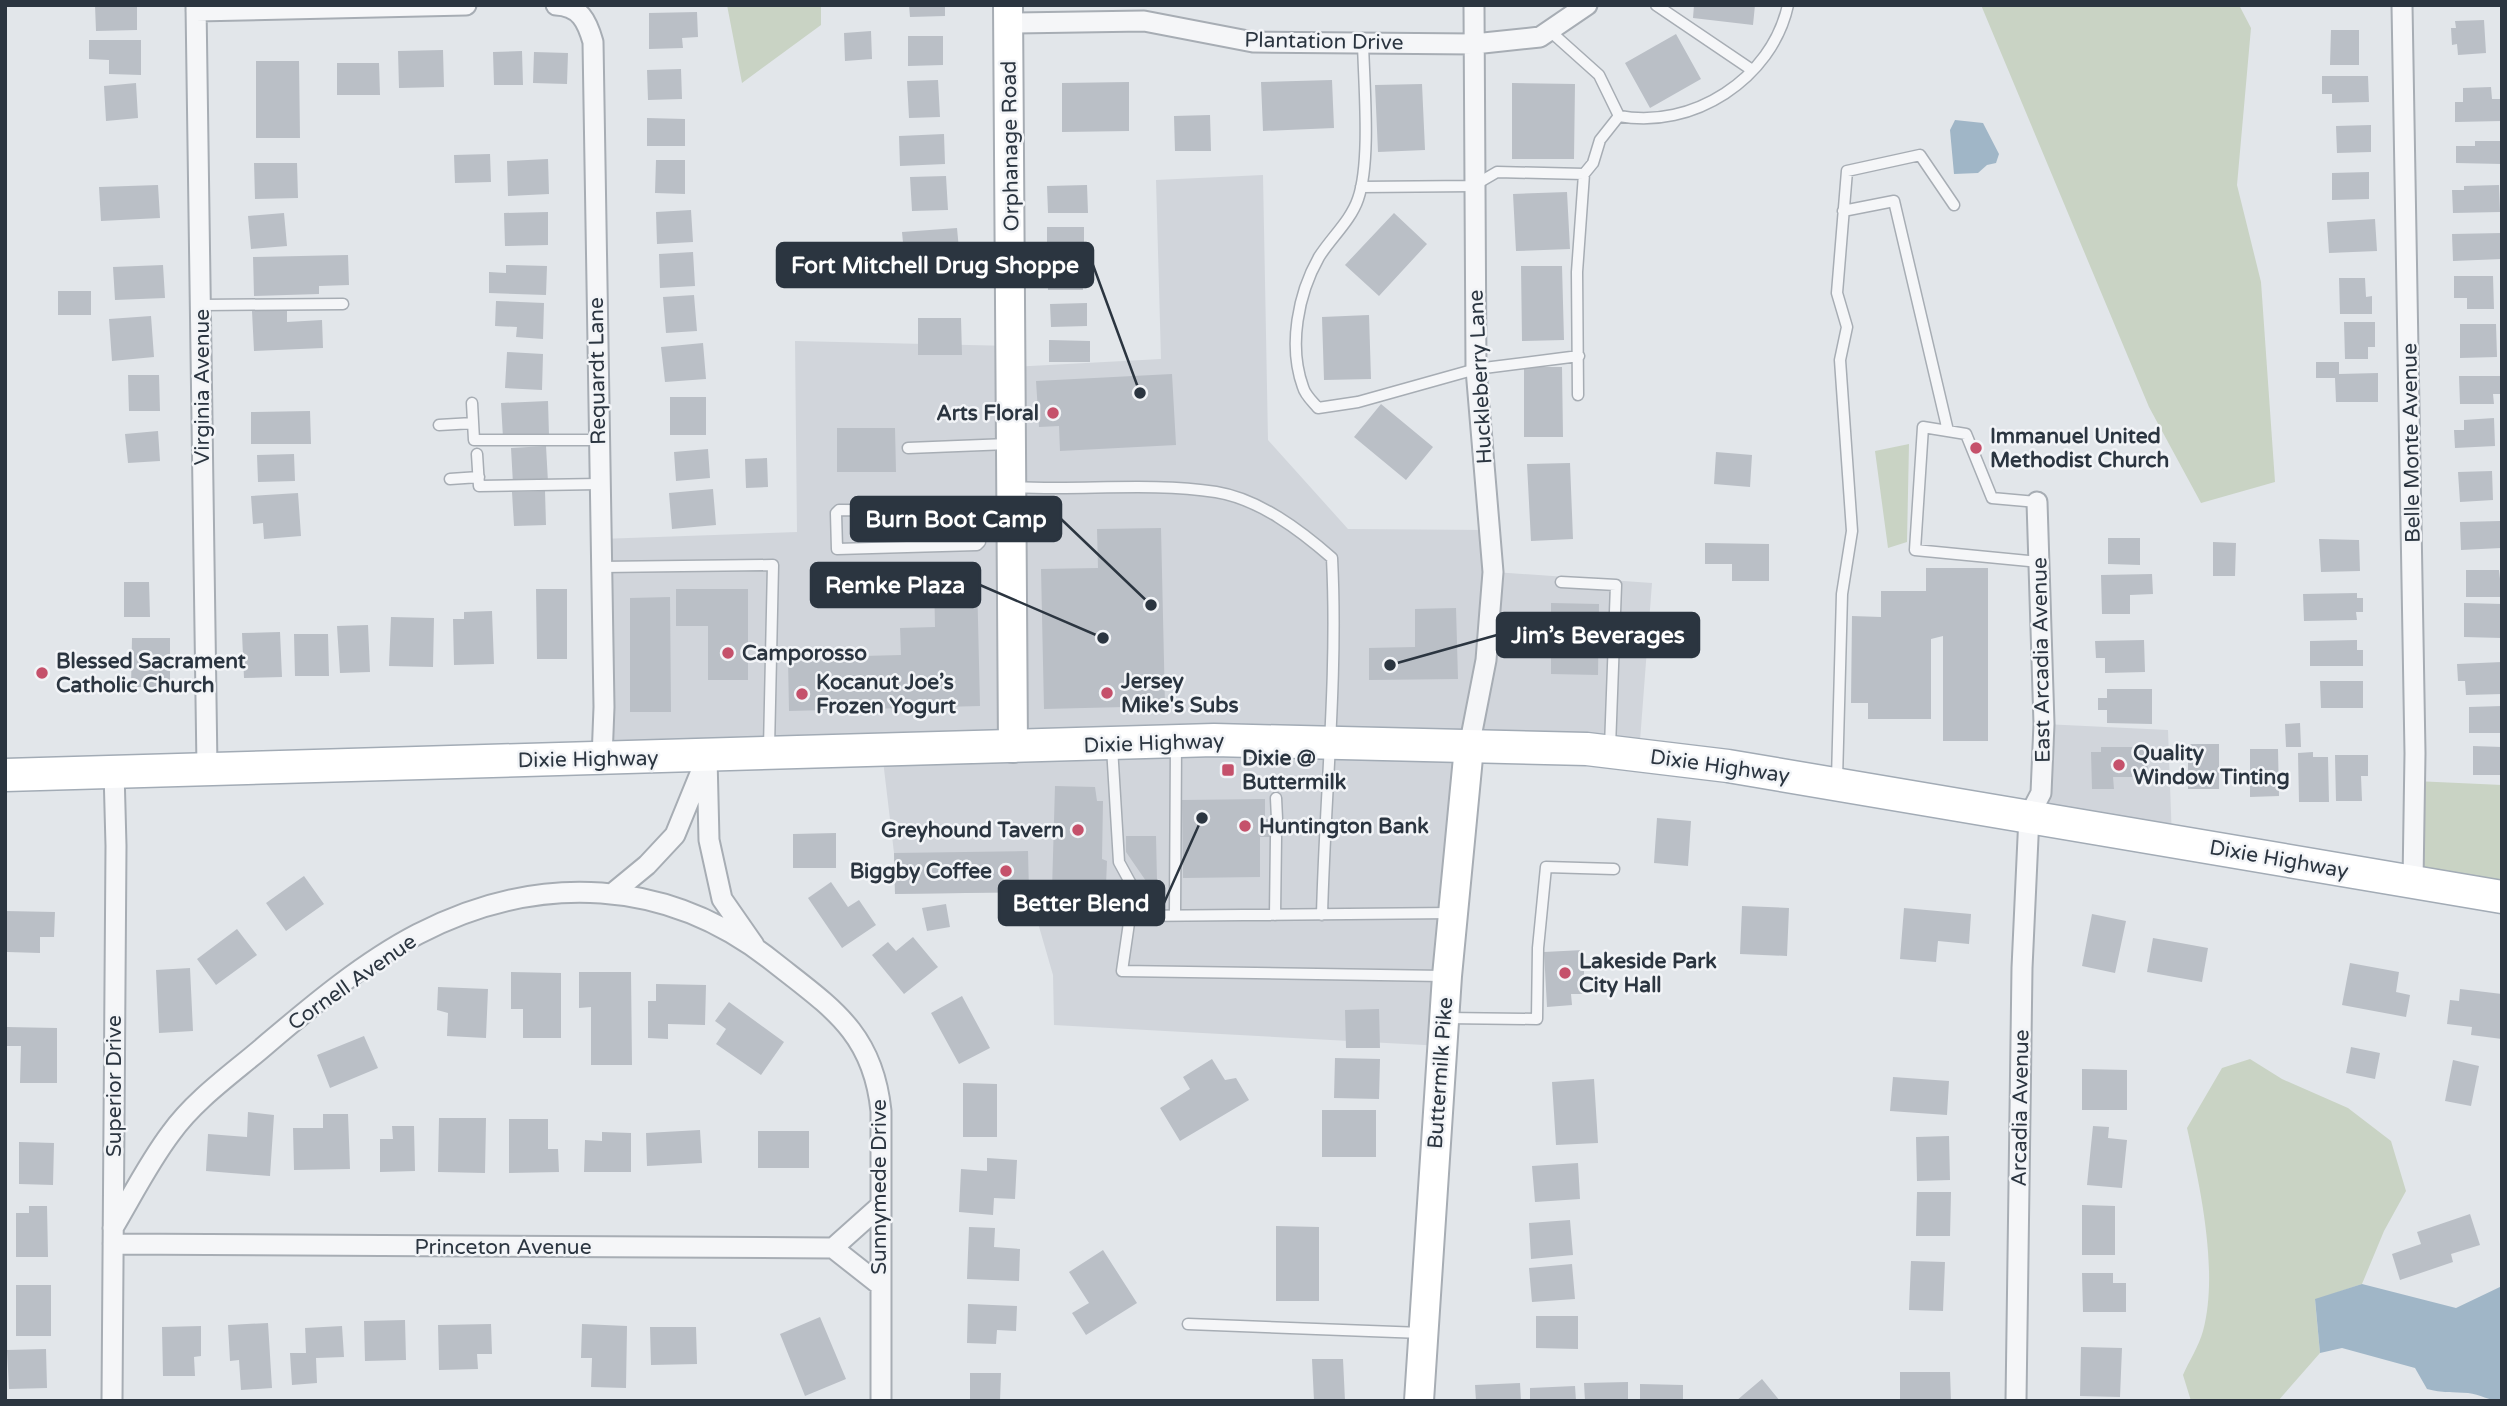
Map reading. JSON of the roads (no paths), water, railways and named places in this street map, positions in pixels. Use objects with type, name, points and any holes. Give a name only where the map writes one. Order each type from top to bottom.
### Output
[{"type":"main road","name":"Orphanage Road","points":[[1008,14],[1013,748]]},
{"type":"main road","name":"Dixie Highway","points":[[5,775],[1177,742],[1333,743],[1609,751],[1728,765],[2502,897]]},
{"type":"main road","name":"Buttermilk Pike","points":[[1419,1401],[1447,976],[1469,747]]},
{"type":"street","points":[[196,8],[466,5]]},
{"type":"street","name":"Requardt Lane","points":[[556,5],[568,6],[582,15],[593,42],[602,759]]},
{"type":"street","name":"Huckleberry Lane","points":[[1469,747],[1486,660],[1493,572],[1476,369],[1474,5]]},
{"type":"street","points":[[1550,32],[1587,5]]},
{"type":"street","name":"Belle Monte Avenue","points":[[2402,5],[2415,753],[2413,882]]},
{"type":"street","name":"Virginia Avenue","points":[[196,8],[207,768]]},
{"type":"street","name":"Plantation Drive","points":[[1008,14],[1144,21],[1253,42],[1474,44],[1522,41],[1550,32]]},
{"type":"street","name":"East Arcadia Avenue","points":[[2029,816],[2041,793],[2044,724],[2037,502]]},
{"type":"street","points":[[613,893],[647,865],[675,835],[707,757]]},
{"type":"street","points":[[707,757],[709,840],[722,899],[757,948]]},
{"type":"street","name":"Superior Drive","points":[[112,1401],[116,859],[114,771]]},
{"type":"street","name":"Arcadia Avenue","points":[[2016,1401],[2022,968],[2029,816]]},
{"type":"street","name":"Cornell Avenue","points":[[113,1236],[172,1131],[291,1023],[361,970],[416,935],[455,917],[496,904],[540,895],[613,893],[648,897],[675,906]]},
{"type":"street","name":"Sunnymede Drive","points":[[675,906],[757,948],[826,1003],[857,1036],[870,1058],[878,1080],[881,1111],[881,1401]]},
{"type":"street","points":[[880,1206],[833,1248],[880,1285]]},
{"type":"street","name":"Princeton Avenue","points":[[113,1236],[833,1248]]},
{"type":"lane","points":[[1656,5],[1752,70]]},
{"type":"lane","points":[[1619,116],[1661,119],[1690,111],[1733,90],[1770,48],[1785,19],[1788,5]]},
{"type":"lane","points":[[1550,32],[1599,75],[1619,116]]},
{"type":"lane","points":[[1363,43],[1365,128],[1361,187],[1358,201],[1320,256],[1307,283],[1297,326],[1298,368],[1303,389],[1318,408],[1358,402],[1476,369],[1579,356]]},
{"type":"lane","points":[[1578,395],[1577,272],[1584,174],[1594,163],[1600,140],[1619,116]]},
{"type":"lane","points":[[1836,784],[1840,729],[1842,594],[1852,531],[1839,360],[1847,327],[1837,293],[1847,170],[1920,155],[1954,205]]},
{"type":"lane","points":[[1361,187],[1473,186],[1497,172],[1584,174]]},
{"type":"lane","points":[[1843,211],[1894,201],[1948,431]]},
{"type":"lane","points":[[202,305],[343,304]]},
{"type":"lane","points":[[472,403],[474,440],[599,440]]},
{"type":"lane","points":[[439,425],[473,423]]},
{"type":"lane","points":[[2037,502],[1992,498],[1966,434],[1923,427],[1915,550],[2040,562]]},
{"type":"lane","points":[[908,448],[1012,444]]},
{"type":"lane","points":[[477,454],[479,486],[599,484]]},
{"type":"lane","points":[[450,479],[479,477]]},
{"type":"lane","points":[[979,510],[980,542],[977,545],[837,549],[836,513],[839,510],[979,510],[1012,499],[1073,490],[1167,487],[1218,493],[1251,504],[1305,534],[1332,558],[1333,743],[1325,801],[1322,915]]},
{"type":"lane","points":[[601,567],[773,565],[769,755]]},
{"type":"lane","points":[[1561,582],[1616,584],[1609,751]]},
{"type":"lane","points":[[1175,915],[1177,742]]},
{"type":"lane","points":[[1111,744],[1119,862],[1131,884],[1130,916],[1122,971],[1447,976]]},
{"type":"lane","points":[[1276,798],[1277,819]]},
{"type":"lane","points":[[1275,915],[1276,837]]},
{"type":"lane","points":[[1445,1018],[1537,1019],[1538,948],[1546,867],[1614,869]]},
{"type":"lane","points":[[1130,916],[1452,913]]},
{"type":"lane","points":[[1188,1324],[1423,1334]]},
{"type":"water","points":[[1955,120],[1983,123],[1999,154],[1996,163],[1987,165],[1978,173],[1954,174],[1950,130]]},
{"type":"water","points":[[2362,1284],[2456,1308],[2502,1286],[2502,1401],[2472,1394],[2427,1389],[2415,1368],[2342,1348],[2320,1353],[2315,1299]]},
{"type":"place","name":"Fort Mitchell Drug Shoppe","points":[[1140,393]]},
{"type":"place","name":"Arts Floral","points":[[1053,413]]},
{"type":"place","name":"Immanuel United Methodist Church","points":[[1976,448]]},
{"type":"place","name":"Burn Boot Camp","points":[[1151,605]]},
{"type":"place","name":"Remke Plaza","points":[[1103,638]]},
{"type":"place","name":"Camporosso","points":[[728,653]]},
{"type":"place","name":"Jim’s Beverages","points":[[1390,665]]},
{"type":"place","name":"Blessed Sacrament Catholic Church","points":[[42,673]]},
{"type":"place","name":"Jersey Mike's Subs","points":[[1107,693]]},
{"type":"place","name":"Kocanut Joe’s Frozen Yogurt","points":[[802,694]]},
{"type":"place","name":"Quality Window Tinting","points":[[2119,765]]},
{"type":"place","name":"Dixie @ Buttermilk","points":[[1228,770]]},
{"type":"place","name":"Better Blend","points":[[1202,818]]},
{"type":"place","name":"Huntington Bank","points":[[1245,826]]},
{"type":"place","name":"Greyhound Tavern","points":[[1078,830]]},
{"type":"place","name":"Biggby Coffee","points":[[1006,871]]},
{"type":"place","name":"Lakeside Park City Hall","points":[[1565,973]]}]
